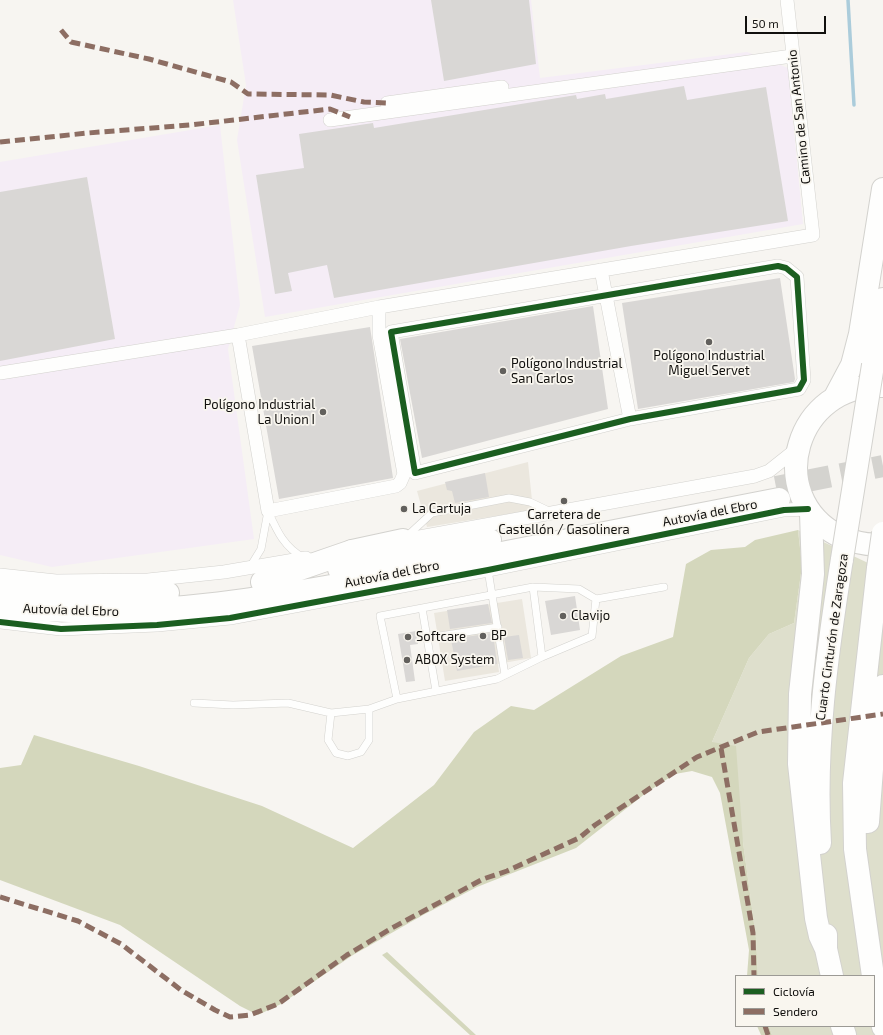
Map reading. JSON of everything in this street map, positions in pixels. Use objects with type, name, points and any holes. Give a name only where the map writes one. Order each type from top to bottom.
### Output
[{"type":"highway","points":[[835,397],[852,365],[860,334],[883,189]]},
{"type":"highway","name":"Cuarto Cinturón de Zaragoza","points":[[832,975],[826,949],[818,818],[819,738],[833,616],[883,299]]},
{"type":"highway","points":[[826,949],[820,936],[816,918],[799,764],[800,694],[813,574],[810,511],[799,486],[796,472],[798,448],[803,433],[811,419],[822,407],[835,397],[860,387],[883,386]]},
{"type":"highway","name":"Autovía del Ebro","points":[[0,591],[58,597],[151,595],[226,587],[255,574],[354,566],[778,493],[393,574],[236,601],[154,610],[88,613],[0,606]]},
{"type":"highway","points":[[810,511],[833,532],[846,539],[862,544],[883,544]]},
{"type":"highway","points":[[873,975],[864,918],[856,849],[854,783],[883,533]]},
{"type":"highway","points":[[255,574],[403,540]]},
{"type":"highway","points":[[88,613],[106,620],[154,619],[207,614],[230,618]]},
{"type":"highway","points":[[864,918],[870,895],[868,816],[873,756],[883,686]]},
{"type":"highway","points":[[875,986],[883,1027]]},
{"type":"street","name":"Camino de San Antonio","points":[[601,270],[813,235],[787,0]]},
{"type":"street","points":[[387,103],[747,55],[772,59]]},
{"type":"street","points":[[330,120],[792,56]]},
{"type":"street","points":[[380,307],[391,332],[415,472],[630,419],[798,389],[804,380],[797,277],[786,268],[778,266],[391,332]]},
{"type":"street","points":[[0,373],[238,335],[380,307],[601,270],[630,419]]},
{"type":"street","points":[[238,335],[268,511],[396,486],[403,479],[404,474],[378,335],[380,307]]},
{"type":"street","points":[[403,540],[755,476],[769,471],[798,448]]},
{"type":"street","points":[[0,622],[61,629],[157,625],[230,618],[488,570],[784,510],[810,511]]},
{"type":"street","points":[[0,575],[56,581],[148,580],[224,572],[255,574],[306,558],[352,551]]},
{"type":"lane","points":[[403,540],[432,513],[509,498],[530,502],[551,512]]},
{"type":"lane","points":[[268,511],[276,529],[288,548],[306,558]]},
{"type":"lane","points":[[255,574],[268,511]]},
{"type":"lane","points":[[488,570],[505,675]]},
{"type":"lane","points":[[533,587],[542,657]]},
{"type":"lane","points":[[397,699],[380,616],[533,587],[579,589],[596,600],[664,587]]},
{"type":"lane","points":[[194,702],[233,705],[288,704],[331,713],[369,709],[397,699],[497,679],[542,657],[592,636],[596,600]]},
{"type":"lane","points":[[422,608],[436,691]]},
{"type":"lane","points":[[427,638],[498,627]]},
{"type":"lane","points":[[331,713],[328,740],[336,753],[348,756],[361,752],[369,740],[369,709]]},
{"type":"shaded area","points":[[233,0],[531,0],[540,78],[747,52],[788,68],[803,224],[265,317],[237,140],[246,85]]},
{"type":"shaded area","points":[[220,125],[240,305],[228,349],[254,539],[52,567],[0,555],[0,162]]},
{"type":"shaded area","points":[[528,462],[533,510],[427,527],[417,491]]},
{"type":"shaded area","name":"BP","points":[[522,599],[531,658],[498,664],[499,672],[445,681],[434,613]]},
{"type":"green space","points":[[798,530],[883,570],[883,1035],[772,1035],[769,1027],[875,1027],[875,975],[758,975],[756,938],[743,842],[712,742],[749,658],[769,634],[794,623],[802,566]]},
{"type":"green space","points":[[798,530],[802,566],[794,623],[769,634],[749,658],[712,742],[736,746],[743,842],[756,938],[758,975],[747,975],[749,950],[720,793],[712,777],[692,771],[675,774],[646,793],[576,848],[477,887],[423,915],[353,955],[281,1004],[258,1015],[240,1006],[120,925],[0,880],[0,768],[21,765],[34,735],[139,766],[262,806],[353,848],[434,785],[474,732],[511,706],[534,710],[621,656],[673,637],[686,564],[711,550],[745,547],[755,540]]},
{"type":"green space","points":[[387,952],[476,1035],[470,1035],[382,955]]},
{"type":"green space","points":[[757,1027],[769,1027],[772,1035],[761,1035]]},
{"type":"building","points":[[431,0],[529,0],[536,64],[444,81]]},
{"type":"building","points":[[684,86],[687,100],[766,87],[788,221],[631,246],[334,298],[327,265],[288,273],[292,291],[275,294],[256,175],[304,168],[299,134],[373,123],[374,128],[576,95],[577,99],[605,94],[606,99]]},
{"type":"building","points":[[87,177],[115,339],[0,361],[0,192]]},
{"type":"building","name":"Polígono Industrial Miguel Servet","points":[[780,278],[795,379],[794,382],[638,409],[622,303]]},
{"type":"building","name":"Polígono Industrial San Carlos","points":[[593,306],[608,409],[422,458],[400,339]]},
{"type":"building","name":"Polígono Industrial La Union I","points":[[370,327],[393,478],[279,499],[252,346]]},
{"type":"building","points":[[485,473],[489,497],[455,503],[452,491],[447,490],[445,482]]},
{"type":"building","name":"Clavijo","points":[[575,596],[580,630],[551,635],[545,601]]},
{"type":"building","points":[[488,604],[492,623],[450,629],[447,610]]},
{"type":"building","points":[[416,631],[418,644],[410,645],[415,681],[406,682],[398,634]]},
{"type":"building","points":[[493,633],[497,664],[457,671],[451,639]]},
{"type":"building","points":[[519,635],[523,658],[508,660],[504,637]]},
{"type":"waterway","points":[[848,0],[854,105]]},
{"type":"tunnel","points":[[776,487],[883,466]]},
{"type":"marked path","points":[[61,30],[71,42],[149,59],[231,82],[248,94],[330,95],[364,102],[387,103]]},
{"type":"marked path","points":[[0,142],[190,125],[330,109],[350,117]]},
{"type":"marked path","points":[[0,897],[78,921],[121,944],[181,990],[215,1010],[230,1017],[250,1015],[278,1004],[347,955],[392,928],[483,879],[507,871],[579,838],[595,825],[697,757],[758,732],[883,714]]},
{"type":"marked path","points":[[721,748],[753,933],[754,975]]},
{"type":"marked path","points":[[765,1027],[768,1035]]},
{"type":"cycle path","points":[[778,266],[786,268],[797,277],[804,380],[799,389],[630,419],[415,473],[391,332],[778,266]]},
{"type":"cycle path","points":[[0,622],[61,629],[157,625],[230,618],[488,570],[784,510],[808,509]]},
{"type":"place","name":"Polígono Industrial Miguel Servet","points":[[709,342]]},
{"type":"place","name":"Polígono Industrial San Carlos","points":[[503,371]]},
{"type":"place","name":"Polígono Industrial La Union I","points":[[323,412]]},
{"type":"place","name":"Carretera de Castellón / Gasolinera","points":[[564,501]]},
{"type":"place","name":"La Cartuja","points":[[404,509]]},
{"type":"place","name":"Clavijo","points":[[563,616]]},
{"type":"place","name":"BP","points":[[483,636]]},
{"type":"place","name":"Softcare","points":[[408,637]]},
{"type":"place","name":"ABOX System","points":[[407,660]]}]
